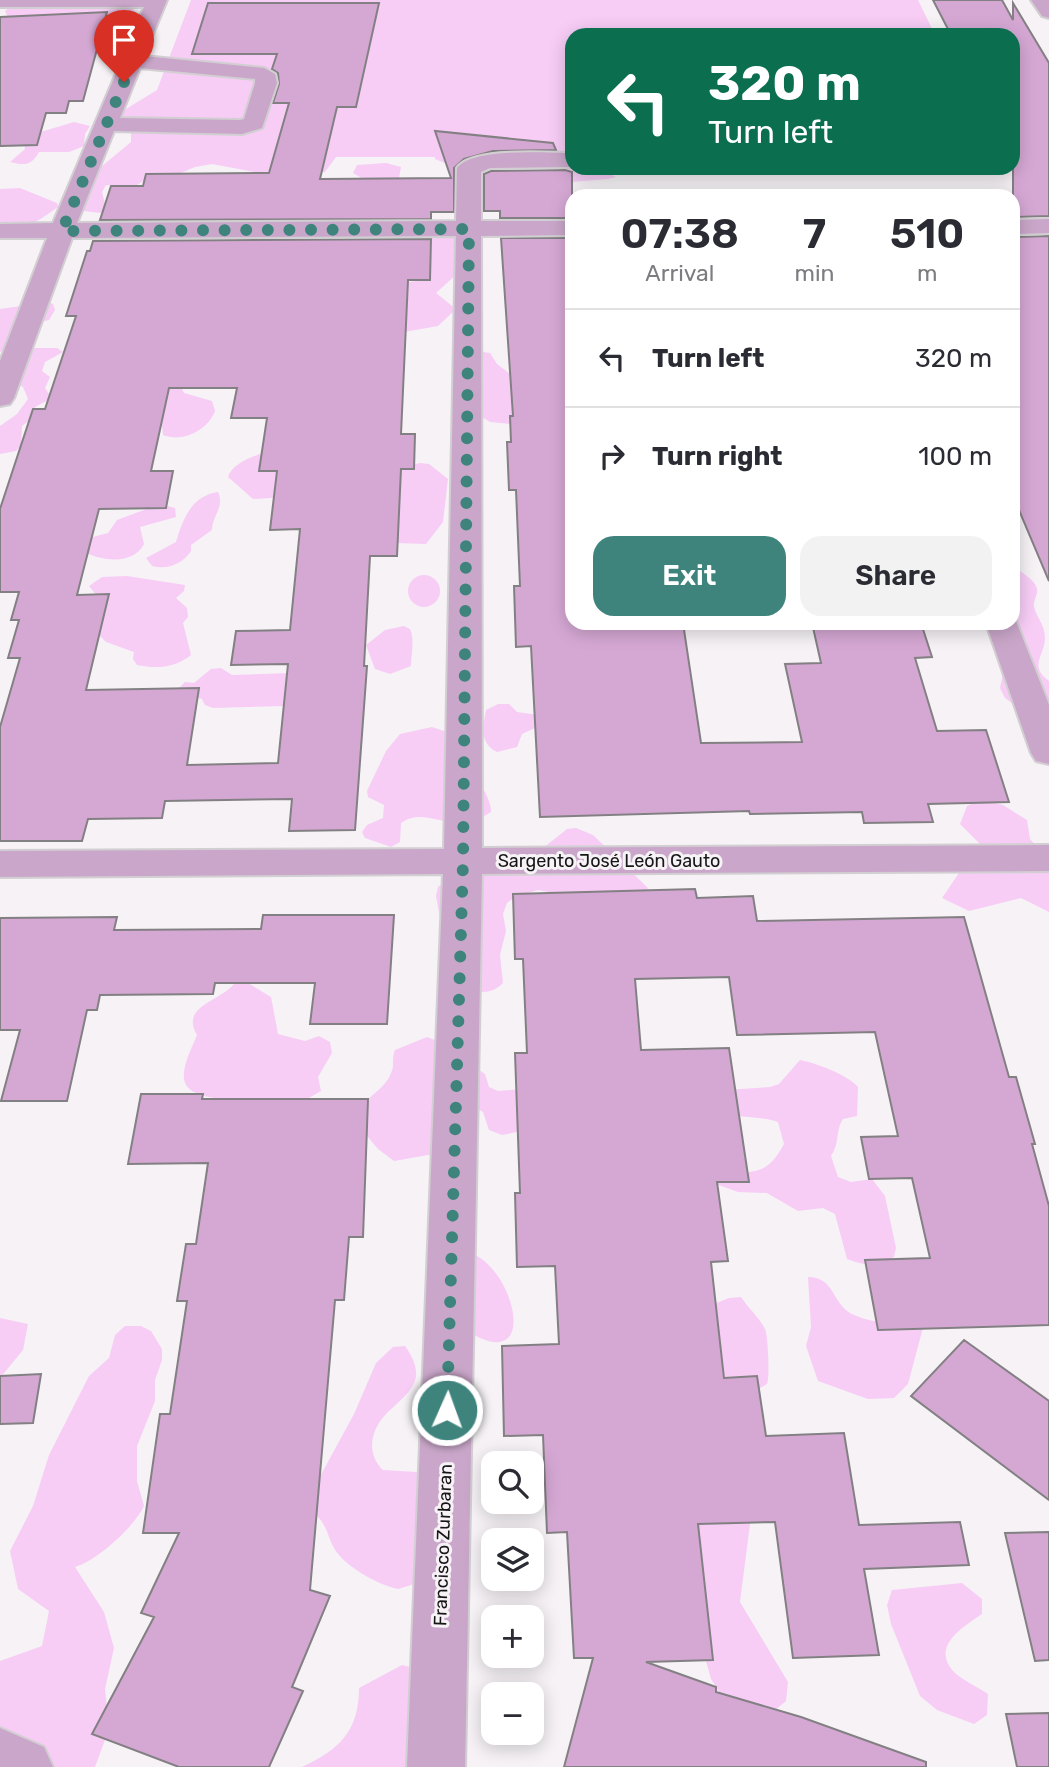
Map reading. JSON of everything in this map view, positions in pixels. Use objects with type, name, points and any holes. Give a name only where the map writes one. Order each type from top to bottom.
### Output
[{"type":"street","points":[[1041,0],[1049,12]]},
{"type":"street","points":[[0,1],[157,1],[62,231],[0,398]]},
{"type":"street","points":[[106,124],[242,127],[254,123],[266,83],[264,74],[132,61]]},
{"type":"street","name":"Francisco Zurbaran","points":[[436,1767],[463,862],[469,167],[501,160],[565,160]]},
{"type":"street","points":[[1020,226],[1049,226]]},
{"type":"street","points":[[0,231],[565,228]]},
{"type":"street","points":[[1005,630],[1049,753]]},
{"type":"street","name":"Sargento José León Gauto","points":[[0,864],[1049,858]]},
{"type":"street","points":[[0,1757],[24,1767]]},
{"type":"shaded area","points":[[191,0],[918,0],[932,28],[565,28],[565,175],[616,177],[608,179],[559,183],[549,174],[564,167],[447,164],[435,157],[336,157],[325,172],[292,176],[212,164],[176,175],[149,177],[134,187],[106,185],[102,192],[105,204],[101,213],[84,211],[81,208],[96,171],[131,142],[131,133],[113,117],[157,90]]},
{"type":"shaded area","points":[[10,7],[131,7],[140,18],[134,22],[127,43],[108,46],[98,43],[94,32],[107,23],[105,17],[34,15],[0,27],[8,17],[5,11]]},
{"type":"shaded area","points":[[74,122],[90,126],[85,134],[84,146],[69,152],[39,152],[34,160],[28,163],[10,162],[25,149],[24,137]]},
{"type":"shaded area","points":[[386,163],[401,167],[399,178],[365,180],[353,173],[357,165]]},
{"type":"shaded area","points":[[20,188],[57,203],[58,207],[31,223],[0,223],[0,189]]},
{"type":"shaded area","points":[[435,236],[460,238],[458,273],[436,293],[456,309],[438,326],[404,332],[401,283],[424,280],[417,241]]},
{"type":"shaded area","points":[[48,302],[53,304],[55,310],[49,320],[31,324],[8,349],[0,352],[0,309]]},
{"type":"shaded area","points":[[23,348],[57,348],[63,352],[45,362],[42,371],[50,377],[45,388],[52,398],[35,407],[33,418],[22,426],[21,446],[16,451],[0,454],[0,426],[17,414],[28,399],[23,387],[14,383]]},
{"type":"shaded area","points":[[476,351],[490,353],[497,364],[524,384],[511,424],[490,422],[466,407]]},
{"type":"shaded area","points":[[186,385],[182,389],[184,393],[212,401],[215,411],[207,424],[186,436],[163,435],[161,416],[121,395]]},
{"type":"shaded area","points":[[273,451],[288,497],[253,499],[228,477],[230,472],[253,456]]},
{"type":"shaded area","points":[[420,463],[429,464],[448,479],[443,522],[426,544],[396,543],[397,469]]},
{"type":"shaded area","points":[[218,492],[220,502],[212,530],[191,545],[191,551],[179,563],[164,567],[152,566],[146,558],[176,542],[185,517],[195,504],[201,498]]},
{"type":"shaded area","points":[[160,504],[175,508],[176,517],[140,527],[144,544],[133,555],[109,559],[86,553],[89,538],[108,533],[117,520]]},
{"type":"shaded area","points":[[1020,571],[1037,589],[1034,607],[1045,638],[1039,665],[1043,676],[1049,681],[1049,720],[1027,714],[1005,698],[1000,688],[1012,630],[1020,630]]},
{"type":"shaded area","points":[[424,575],[435,580],[440,591],[435,602],[424,607],[413,602],[408,591],[413,580]]},
{"type":"shaded area","points":[[127,576],[185,585],[184,591],[176,598],[187,608],[188,617],[183,623],[191,655],[179,663],[166,666],[137,665],[133,659],[134,652],[106,642],[99,635],[98,613],[106,607],[89,586],[102,577]]},
{"type":"shaded area","points":[[404,626],[410,629],[412,638],[411,666],[390,674],[375,669],[366,645],[385,630]]},
{"type":"shaded area","points":[[221,668],[232,675],[289,673],[285,706],[213,708],[205,705],[202,699],[175,692],[185,682],[194,683],[211,669]]},
{"type":"shaded area","points":[[498,704],[509,704],[517,712],[538,715],[537,727],[522,734],[517,747],[497,752],[487,744],[483,728],[486,710]]},
{"type":"shaded area","points":[[432,727],[450,733],[487,795],[491,812],[464,822],[411,818],[401,823],[400,842],[391,847],[365,838],[362,832],[367,825],[383,818],[384,805],[368,797],[367,791],[386,751],[400,734]]},
{"type":"shaded area","points":[[980,800],[1003,805],[1027,820],[1030,839],[1049,861],[1049,912],[1021,898],[969,911],[942,898],[959,873],[989,853],[960,824],[967,806]]},
{"type":"shaded area","points":[[576,828],[593,835],[649,892],[553,893],[538,890],[515,897],[507,903],[503,914],[506,931],[500,955],[503,983],[485,992],[452,983],[436,896],[438,887],[489,848],[543,848],[567,829]]},
{"type":"shaded area","points":[[248,983],[271,997],[278,1034],[305,1041],[319,1036],[330,1042],[332,1053],[318,1077],[321,1091],[307,1099],[222,1099],[192,1091],[185,1083],[185,1065],[197,1035],[193,1025],[197,1011],[234,984]]},
{"type":"shaded area","points":[[427,1037],[440,1042],[470,1075],[479,1070],[485,1074],[489,1087],[498,1091],[524,1089],[527,1130],[502,1135],[489,1130],[483,1112],[477,1109],[434,1154],[394,1161],[378,1149],[362,1130],[363,1104],[389,1078],[395,1050]]},
{"type":"shaded area","points":[[800,1060],[831,1070],[858,1087],[857,1116],[843,1119],[831,1156],[838,1177],[851,1182],[872,1179],[885,1196],[896,1248],[894,1257],[882,1263],[860,1263],[847,1259],[835,1214],[823,1208],[798,1211],[767,1193],[738,1192],[716,1184],[727,1177],[753,1172],[768,1165],[784,1144],[778,1122],[722,1113],[726,1090],[779,1084]]},
{"type":"shaded area","points":[[471,1253],[487,1264],[501,1280],[510,1300],[514,1318],[511,1334],[502,1342],[484,1339],[457,1324]]},
{"type":"shaded area","points":[[808,1277],[817,1278],[829,1286],[841,1305],[854,1315],[880,1322],[924,1324],[908,1384],[894,1398],[868,1399],[818,1381],[806,1346],[811,1327]]},
{"type":"shaded area","points":[[741,1297],[760,1320],[766,1333],[768,1380],[767,1384],[758,1389],[732,1386],[718,1367],[701,1309],[729,1298]]},
{"type":"shaded area","points":[[0,1318],[28,1324],[23,1350],[0,1378]]},
{"type":"shaded area","points":[[125,1326],[141,1326],[151,1331],[162,1349],[162,1360],[155,1380],[155,1401],[137,1446],[137,1481],[144,1506],[114,1542],[75,1567],[104,1612],[114,1648],[105,1689],[109,1729],[95,1767],[0,1767],[0,1661],[42,1646],[49,1611],[18,1589],[10,1551],[33,1506],[49,1455],[89,1376],[109,1358],[115,1335]]},
{"type":"shaded area","points":[[405,1346],[416,1368],[414,1384],[381,1420],[372,1442],[374,1457],[383,1470],[416,1472],[427,1478],[421,1582],[398,1589],[372,1579],[345,1561],[334,1548],[325,1526],[316,1515],[317,1482],[354,1414],[376,1363],[393,1347]]},
{"type":"shaded area","points":[[740,1506],[750,1524],[740,1602],[788,1682],[786,1701],[774,1711],[725,1701],[711,1679],[704,1654],[602,1512]]},
{"type":"shaded area","points":[[962,1583],[982,1599],[982,1614],[958,1632],[947,1646],[946,1655],[948,1664],[955,1673],[988,1694],[987,1715],[974,1724],[937,1710],[920,1696],[891,1624],[887,1605],[892,1590]]},
{"type":"shaded area","points":[[402,1665],[415,1668],[430,1767],[302,1767],[327,1754],[344,1737],[355,1716],[359,1688]]},
{"type":"building","points":[[933,0],[1002,0],[1013,20],[1013,3],[1049,63],[1049,216],[1020,217],[1020,189],[1013,189],[1013,175],[1020,175],[1020,28],[947,28]]},
{"type":"building","points":[[208,3],[379,3],[356,107],[337,107],[320,179],[451,178],[435,131],[553,143],[556,150],[493,151],[464,159],[454,168],[454,212],[431,212],[431,219],[100,220],[111,186],[143,186],[146,174],[269,173],[289,103],[273,103],[279,84],[278,73],[272,69],[277,54],[192,54]]},
{"type":"building","points":[[107,12],[83,101],[69,101],[66,113],[46,113],[37,145],[0,146],[0,17]]},
{"type":"building","points":[[565,170],[565,175],[572,175],[572,189],[565,189],[565,218],[500,218],[500,211],[484,211],[484,174],[491,171]]},
{"type":"building","points":[[1049,236],[1049,581],[1020,513],[1020,237]]},
{"type":"building","points":[[501,238],[565,238],[565,630],[684,630],[701,743],[802,742],[785,664],[821,663],[814,630],[923,630],[932,657],[915,658],[937,731],[986,730],[1009,802],[928,804],[933,822],[864,823],[862,812],[750,814],[749,811],[540,817],[531,646],[516,647],[514,586],[520,586],[516,490],[509,490],[507,442],[511,442],[510,416],[513,416]]},
{"type":"building","points":[[431,239],[430,280],[408,280],[401,434],[415,434],[414,469],[401,469],[397,556],[370,556],[364,666],[367,666],[355,830],[289,831],[292,799],[165,801],[162,818],[88,819],[82,841],[0,841],[0,727],[20,658],[8,658],[19,620],[11,620],[19,592],[0,592],[0,509],[33,409],[45,409],[76,316],[66,316],[87,251],[90,251],[93,241]],"holes":[[[169,388],[237,388],[231,418],[267,418],[259,471],[277,471],[270,530],[300,529],[290,630],[236,631],[231,665],[288,664],[278,763],[187,765],[199,688],[86,690],[109,594],[77,595],[99,509],[166,508],[173,471],[151,471]]]},
{"type":"building","points":[[695,889],[697,898],[753,896],[757,921],[964,917],[1009,1077],[1016,1077],[1049,1206],[1049,1325],[878,1330],[865,1260],[930,1258],[912,1178],[869,1179],[861,1137],[898,1136],[875,1032],[737,1035],[729,977],[635,979],[641,1050],[729,1048],[749,1182],[717,1182],[728,1261],[711,1262],[724,1378],[757,1376],[766,1436],[844,1433],[859,1525],[960,1522],[969,1565],[864,1569],[879,1655],[793,1658],[775,1522],[698,1524],[713,1660],[646,1662],[716,1687],[716,1692],[801,1717],[926,1762],[926,1767],[564,1767],[593,1658],[574,1658],[567,1532],[547,1533],[543,1435],[504,1436],[502,1346],[559,1344],[555,1266],[517,1267],[515,1193],[520,1193],[515,1053],[527,1053],[523,959],[515,959],[513,894]]},
{"type":"building","points":[[263,915],[394,915],[387,1024],[310,1024],[315,983],[215,983],[213,994],[100,995],[97,1010],[87,1010],[67,1101],[1,1101],[20,1030],[0,1030],[0,918],[117,917],[114,930],[261,929]]},
{"type":"building","points":[[141,1094],[203,1094],[202,1099],[368,1099],[363,1237],[349,1237],[344,1300],[335,1300],[310,1590],[330,1596],[292,1687],[303,1691],[269,1767],[179,1767],[92,1734],[154,1617],[141,1613],[179,1533],[143,1533],[160,1414],[170,1414],[187,1301],[177,1301],[186,1244],[196,1244],[208,1163],[128,1164]]},
{"type":"building","points":[[964,1340],[1049,1401],[1049,1500],[911,1396]]},
{"type":"building","points":[[41,1374],[33,1423],[0,1424],[0,1376]]},
{"type":"building","points":[[1049,1532],[1049,1660],[1035,1661],[1005,1533]]},
{"type":"building","points":[[1049,1713],[1049,1767],[1017,1767],[1006,1714]]},
{"type":"route","points":[[124,82],[62,231],[469,229],[463,862],[447,1410]]}]
